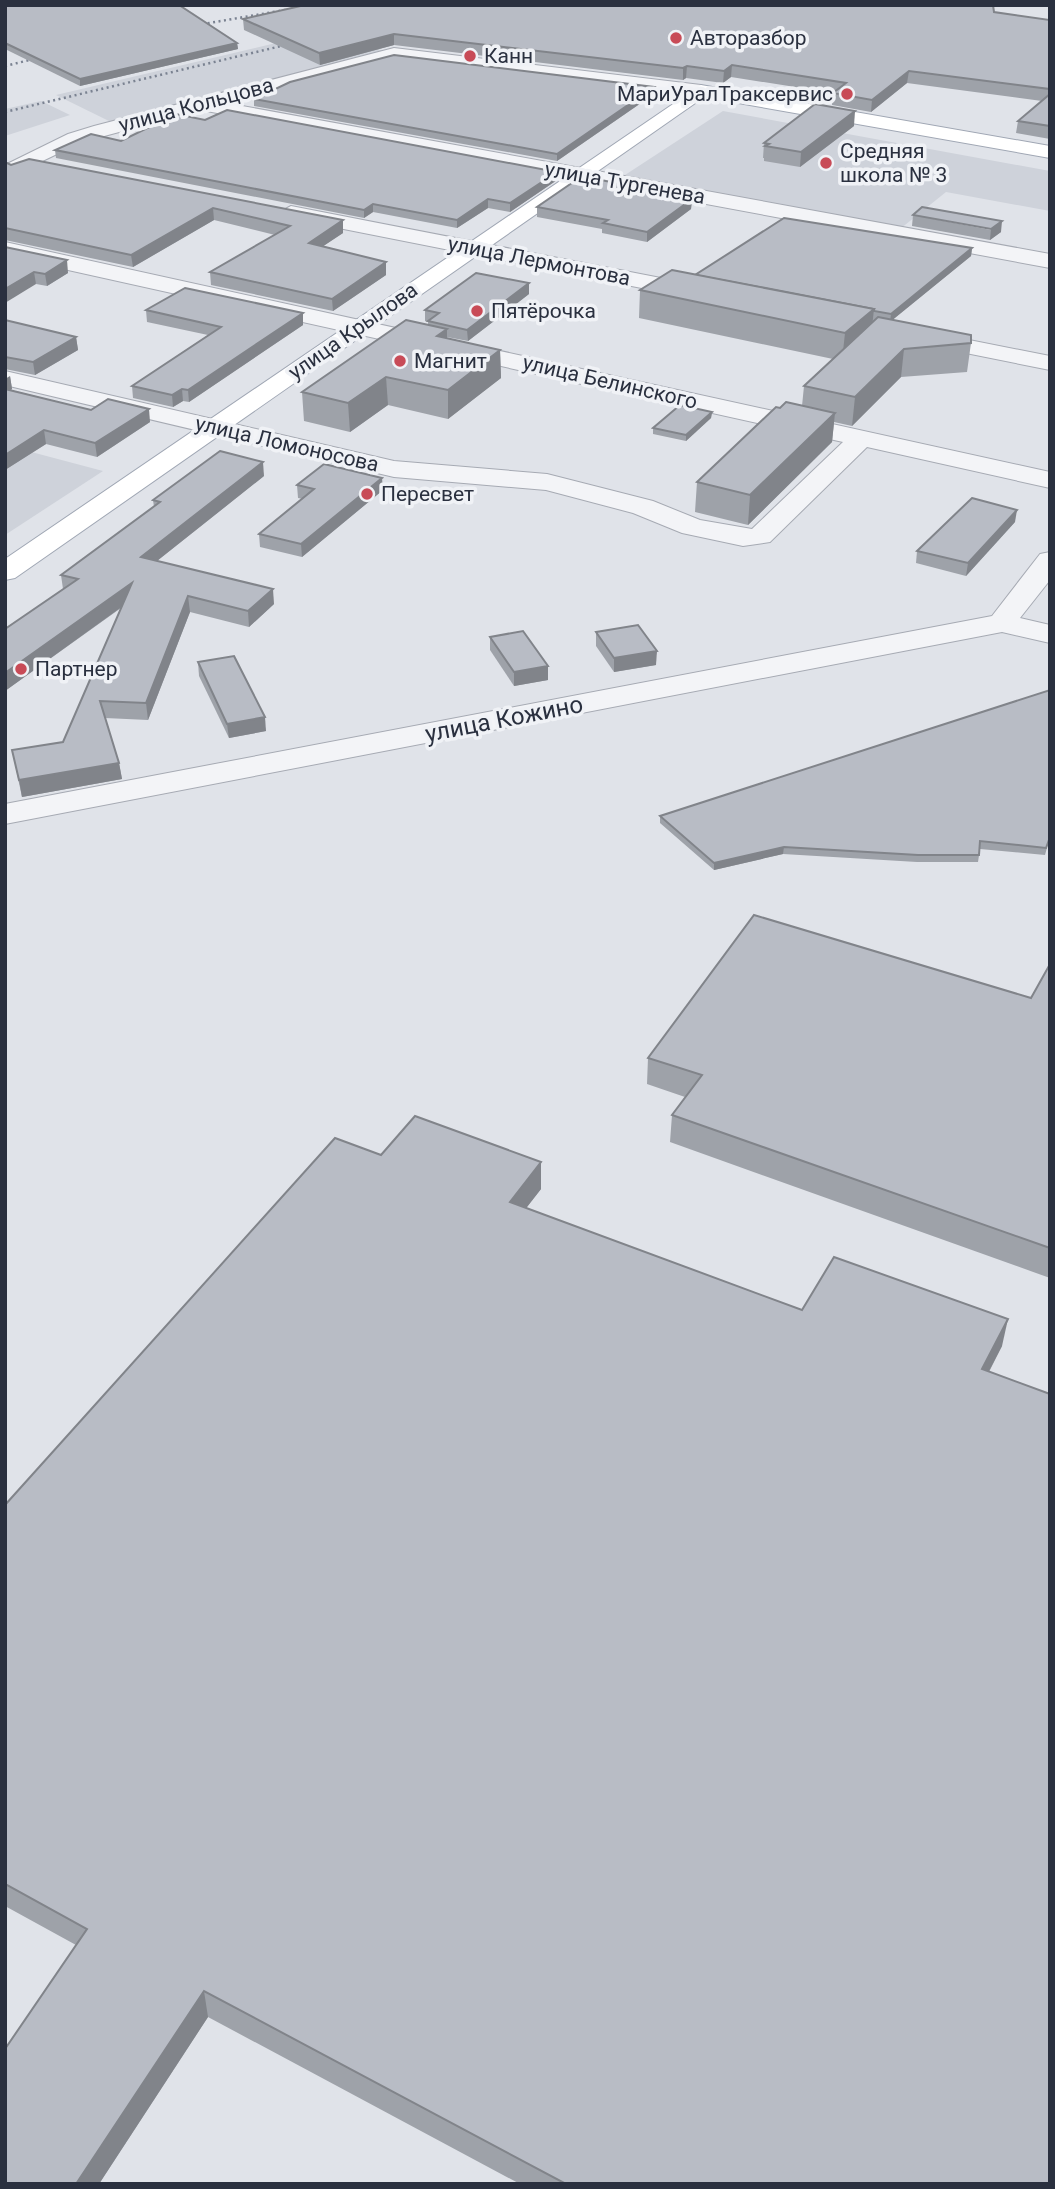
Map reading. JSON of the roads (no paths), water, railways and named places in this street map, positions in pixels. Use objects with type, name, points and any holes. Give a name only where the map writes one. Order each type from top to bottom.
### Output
[{"type":"main road","points":[[701,92],[1050,152]]},
{"type":"main road","name":"улица Крылова","points":[[5,572],[701,92]]},
{"type":"street","name":"улица Кольцова","points":[[5,173],[75,138],[394,54],[701,92]]},
{"type":"street","name":"улица Тургенева","points":[[201,104],[1050,261]]},
{"type":"street","points":[[28,161],[69,169]]},
{"type":"street","name":"улица Лермонтова","points":[[275,209],[722,297]]},
{"type":"street","name":"улица Белинского","points":[[5,250],[1050,480]]},
{"type":"street","points":[[900,333],[1050,363]]},
{"type":"street","name":"улица Ломоносова","points":[[5,378],[394,469],[547,482],[643,508],[692,527],[743,538],[760,536],[861,439]]},
{"type":"street","points":[[1050,560],[1002,623],[1050,634]]},
{"type":"street","name":"улица Кожино","points":[[5,814],[1002,623]]},
{"type":"railway","points":[[186,27],[314,5]]},
{"type":"railway","points":[[5,112],[298,42]]},
{"type":"railway","points":[[5,66],[46,56]]},
{"type":"place","name":"Авторазбор","points":[[676,38]]},
{"type":"place","name":"Канн","points":[[470,56]]},
{"type":"place","name":"МариУралТраксервис","points":[[847,94]]},
{"type":"place","name":"Средняя школа № 3","points":[[826,163]]},
{"type":"place","name":"Пятёрочка","points":[[477,311]]},
{"type":"place","name":"Магнит","points":[[400,361]]},
{"type":"place","name":"Пересвет","points":[[367,494]]},
{"type":"place","name":"Партнер","points":[[21,669]]}]
